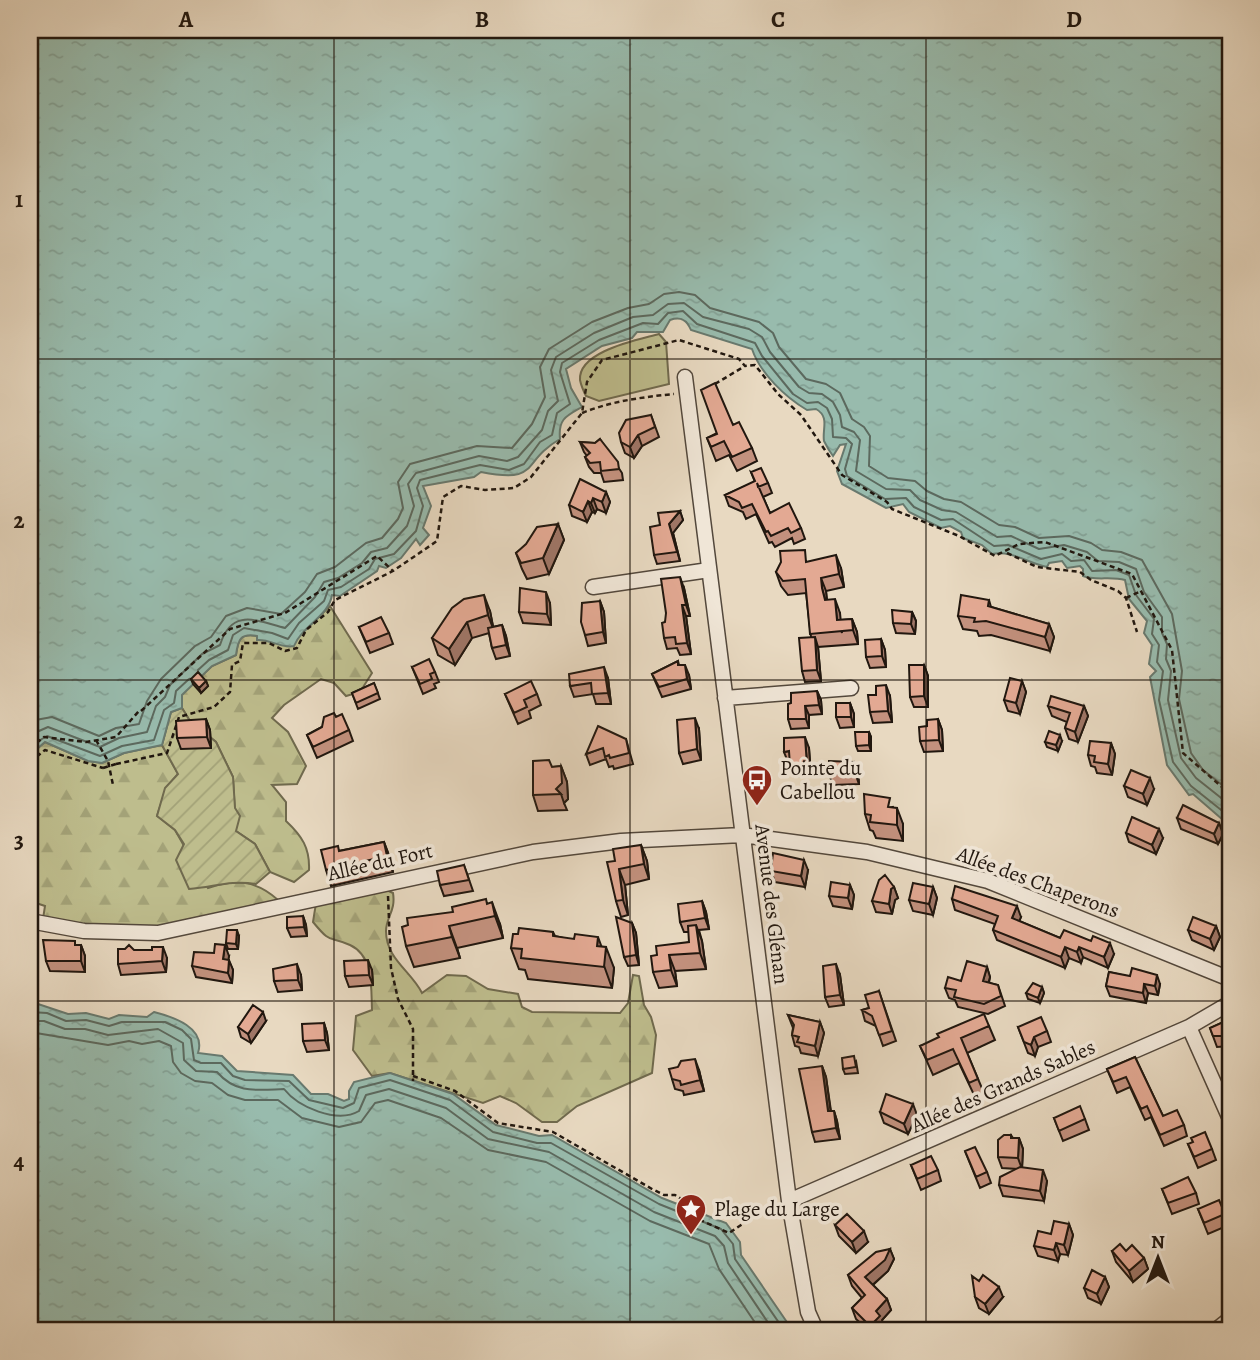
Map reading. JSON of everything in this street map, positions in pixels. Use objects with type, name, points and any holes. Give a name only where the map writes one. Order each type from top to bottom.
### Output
[{"type":"street","name":"Avenue des Glénan","points":[[685,377],[789,1198],[808,1312],[816,1330]]},
{"type":"street","points":[[593,587],[709,569]]},
{"type":"street","points":[[725,698],[851,688]]},
{"type":"street","name":"Allée du Fort","points":[[30,921],[84,931],[158,933],[553,849],[621,841],[742,835]]},
{"type":"street","name":"Allée des Chaperons","points":[[742,835],[867,852],[988,881],[1230,979]]},
{"type":"street","name":"Allée des Grands Sables","points":[[789,1198],[1189,1027],[1230,1003]]},
{"type":"street","points":[[1189,1027],[1230,1119]]},
{"type":"street","points":[[1216,1330],[1230,1319]]},
{"type":"path","points":[[30,762],[45,750],[103,768],[167,753],[179,717],[214,707],[230,692],[232,665],[240,661],[243,643],[269,643],[285,651],[297,648],[306,630],[328,612],[335,600],[393,571],[437,541],[443,497],[461,486],[485,490],[514,488],[531,477],[582,413],[587,382],[602,360],[635,349],[679,340],[739,359],[746,366]]},
{"type":"path","points":[[711,387],[746,366],[755,365],[778,394],[801,415],[842,475],[887,502],[892,509],[959,536],[996,556],[1008,547],[1045,542],[1132,574],[1172,650],[1183,752],[1230,794]]},
{"type":"path","points":[[582,413],[642,397],[687,393]]},
{"type":"path","points":[[1006,551],[1037,567],[1080,572],[1118,591],[1126,598],[1137,632]]},
{"type":"path","points":[[30,748],[44,737],[96,740],[116,737],[141,710],[230,629],[285,613],[377,556],[393,571]]},
{"type":"path","points":[[1126,598],[1141,591]]},
{"type":"path","points":[[96,740],[108,761],[113,785]]},
{"type":"path","points":[[388,882],[391,968],[398,999],[413,1029],[413,1079],[455,1091],[498,1122],[552,1132],[652,1189],[684,1199],[689,1203],[690,1215],[729,1233],[758,1211],[789,1198]]},
{"type":"green space","points":[[659,334],[666,342],[669,384],[599,401],[586,396],[580,380],[582,370],[589,361],[611,348]]},
{"type":"green space","points":[[330,606],[372,673],[360,692],[346,696],[334,683],[321,679],[284,705],[272,718],[288,732],[306,766],[297,784],[272,785],[286,802],[286,821],[301,837],[308,855],[309,870],[294,882],[270,872],[255,844],[236,831],[233,777],[216,742],[190,721],[182,708],[181,695],[212,666],[236,655],[243,636],[257,636],[257,640],[270,639],[276,643],[297,638]]},
{"type":"green space","points":[[182,708],[190,721],[216,742],[233,777],[235,808],[240,816],[236,831],[255,844],[270,872],[256,884],[230,883],[189,889],[176,860],[184,844],[175,830],[157,816],[165,788],[178,774],[162,745],[171,712]]},
{"type":"green space","points":[[45,742],[88,761],[102,763],[124,753],[162,745],[178,774],[166,788],[157,816],[175,830],[208,888],[228,883],[245,883],[262,888],[278,900],[166,927],[105,927],[43,919],[45,906],[30,901],[30,755]]},
{"type":"green space","points":[[380,887],[393,893],[393,905],[386,931],[390,949],[422,993],[447,975],[466,976],[488,989],[518,994],[522,1007],[532,1012],[620,1013],[628,1003],[633,975],[639,976],[644,1005],[656,1035],[652,1073],[577,1106],[557,1122],[542,1122],[516,1103],[500,1096],[483,1103],[390,1073],[372,1076],[353,1050],[356,1016],[372,1010],[367,965],[358,950],[327,937],[313,922],[316,903]]},
{"type":"water","points":[[30,30],[1230,30],[1230,826],[1193,794],[1189,795],[1167,765],[1150,677],[1156,671],[1149,664],[1152,645],[1144,633],[1147,621],[1129,599],[1125,580],[1083,576],[1080,566],[1067,568],[1062,561],[1049,563],[1047,567],[1013,555],[992,554],[982,545],[963,538],[961,532],[950,526],[941,528],[909,512],[903,504],[886,508],[842,484],[837,471],[846,444],[840,445],[833,456],[824,441],[824,419],[820,412],[816,409],[807,410],[782,391],[761,367],[752,349],[691,330],[685,321],[677,318],[670,320],[663,332],[637,332],[632,338],[602,346],[566,369],[571,388],[582,407],[564,419],[560,427],[560,439],[522,473],[500,475],[481,472],[474,477],[423,486],[431,506],[423,528],[429,535],[420,545],[416,539],[401,558],[386,568],[379,566],[377,571],[340,596],[332,595],[326,609],[294,646],[257,640],[257,636],[243,637],[236,655],[212,666],[182,695],[182,708],[171,712],[162,745],[124,753],[102,763],[88,761],[45,742],[30,755]]},
{"type":"water","points":[[38,1004],[68,1014],[86,1013],[109,1019],[119,1015],[147,1017],[154,1012],[179,1021],[193,1030],[199,1044],[198,1053],[222,1056],[237,1071],[293,1075],[311,1094],[328,1094],[344,1101],[349,1099],[349,1091],[354,1082],[390,1073],[453,1094],[496,1125],[539,1136],[552,1135],[662,1198],[726,1223],[740,1242],[741,1255],[791,1328],[30,1330],[30,1005]]},
{"type":"building","points":[[715,383],[733,425],[739,422],[752,448],[732,457],[724,441],[711,447],[707,438],[717,434],[701,390]]},
{"type":"building","points":[[651,415],[655,427],[638,435],[630,447],[621,442],[619,433],[626,420]]},
{"type":"building","points":[[600,439],[618,462],[619,469],[601,471],[600,462],[590,463],[585,457],[590,453],[580,442],[595,443]]},
{"type":"building","points":[[761,468],[768,483],[759,487],[770,513],[789,503],[801,528],[791,533],[788,528],[771,536],[766,532],[752,504],[742,508],[739,502],[725,495],[755,481],[751,472]]},
{"type":"building","points":[[580,479],[606,492],[602,502],[593,498],[591,503],[588,501],[583,512],[569,505]]},
{"type":"building","points":[[680,511],[669,524],[677,552],[654,555],[650,527],[660,525],[658,513]]},
{"type":"building","points":[[558,524],[543,558],[521,563],[516,553],[526,544],[537,527]]},
{"type":"building","points":[[805,550],[806,562],[836,555],[839,574],[821,578],[822,588],[825,600],[835,599],[837,620],[852,619],[853,630],[810,634],[805,579],[783,581],[776,572],[781,562],[780,551]]},
{"type":"building","points":[[680,577],[686,605],[682,605],[687,643],[676,644],[675,637],[664,638],[662,623],[665,622],[666,613],[661,579]]},
{"type":"building","points":[[520,588],[546,592],[547,614],[519,612]]},
{"type":"building","points":[[484,595],[488,615],[467,622],[449,649],[432,638],[452,608],[464,599]]},
{"type":"building","points":[[961,595],[989,600],[988,606],[1049,624],[1045,637],[958,616]]},
{"type":"building","points":[[600,601],[603,632],[585,635],[581,622],[582,603]]},
{"type":"building","points":[[892,610],[912,612],[911,624],[893,623]]},
{"type":"building","points":[[381,617],[389,633],[366,642],[359,627]]},
{"type":"building","points":[[502,625],[506,645],[492,648],[488,628]]},
{"type":"building","points":[[815,637],[817,670],[802,671],[799,638]]},
{"type":"building","points":[[881,639],[882,656],[866,657],[865,640]]},
{"type":"building","points":[[429,659],[435,672],[430,674],[432,679],[420,684],[412,667]]},
{"type":"building","points":[[678,661],[678,665],[685,665],[687,679],[659,687],[652,674]]},
{"type":"building","points":[[909,665],[924,665],[924,696],[910,697]]},
{"type":"building","points":[[604,667],[608,693],[592,694],[591,683],[570,686],[569,674]]},
{"type":"building","points":[[198,672],[206,681],[199,688],[191,679]]},
{"type":"building","points":[[1010,678],[1022,681],[1016,703],[1004,700]]},
{"type":"building","points":[[531,681],[537,694],[524,700],[527,707],[514,713],[505,694]]},
{"type":"building","points":[[374,683],[378,693],[356,703],[352,693]]},
{"type":"building","points":[[886,685],[888,711],[870,712],[868,695],[876,695],[876,686]]},
{"type":"building","points":[[817,691],[819,705],[805,706],[806,719],[788,719],[791,693]]},
{"type":"building","points":[[1051,696],[1084,706],[1075,732],[1065,728],[1070,713],[1048,706]]},
{"type":"building","points":[[836,703],[850,703],[851,717],[836,717]]},
{"type":"building","points":[[334,713],[336,717],[342,714],[349,730],[313,747],[307,735],[322,727],[324,717]]},
{"type":"building","points":[[695,718],[697,749],[679,753],[677,720]]},
{"type":"building","points":[[206,719],[207,737],[177,738],[176,721]]},
{"type":"building","points":[[938,719],[939,740],[920,741],[919,727],[927,726],[927,720]]},
{"type":"building","points":[[598,726],[626,739],[629,753],[610,758],[609,755],[605,757],[603,748],[586,754]]},
{"type":"building","points":[[1049,731],[1060,735],[1056,745],[1045,742]]},
{"type":"building","points":[[855,732],[869,732],[869,745],[856,746]]},
{"type":"building","points":[[805,737],[807,765],[790,766],[789,751],[784,752],[784,738]]},
{"type":"building","points":[[1090,741],[1111,743],[1108,764],[1094,762],[1095,756],[1088,755]]},
{"type":"building","points":[[549,760],[552,767],[561,766],[562,783],[556,789],[561,794],[533,795],[533,761]]},
{"type":"building","points":[[829,761],[854,762],[855,773],[829,774]]},
{"type":"building","points":[[1131,770],[1150,778],[1143,794],[1124,786]]},
{"type":"building","points":[[864,794],[890,798],[888,807],[897,808],[897,825],[870,822],[871,815],[865,814]]},
{"type":"building","points":[[1183,805],[1219,823],[1214,834],[1177,818]]},
{"type":"building","points":[[1132,817],[1159,829],[1152,845],[1126,833]]},
{"type":"building","points":[[384,842],[387,856],[326,870],[321,850],[338,846],[339,851]]},
{"type":"building","points":[[641,845],[644,864],[619,869],[623,900],[616,901],[607,862],[615,861],[613,849]]},
{"type":"building","points":[[773,853],[804,860],[801,876],[771,871]]},
{"type":"building","points":[[464,865],[469,880],[440,885],[437,871]]},
{"type":"building","points":[[885,875],[894,887],[891,889],[889,904],[872,901],[879,880]]},
{"type":"building","points":[[831,882],[850,885],[848,898],[829,896]]},
{"type":"building","points":[[913,883],[933,887],[929,904],[909,900]]},
{"type":"building","points":[[955,886],[1017,906],[1012,918],[1060,938],[1064,930],[1091,941],[1093,936],[1110,943],[1104,957],[1079,947],[1077,952],[1065,947],[1061,957],[993,930],[998,916],[952,899]]},
{"type":"building","points":[[486,899],[487,904],[492,902],[495,916],[449,926],[452,937],[406,946],[402,927],[408,925],[407,918],[453,912],[452,907]]},
{"type":"building","points":[[702,901],[705,918],[680,922],[678,904]]},
{"type":"building","points":[[303,916],[304,927],[287,928],[287,917]]},
{"type":"building","points":[[616,917],[632,923],[636,955],[624,957]]},
{"type":"building","points":[[1193,917],[1216,926],[1210,939],[1188,930]]},
{"type":"building","points":[[696,925],[700,953],[669,955],[671,970],[653,972],[651,956],[657,955],[656,946],[689,942],[688,926]]},
{"type":"building","points":[[519,928],[553,932],[553,936],[574,939],[575,934],[598,937],[597,946],[606,947],[604,967],[521,958],[522,949],[511,948],[513,934],[518,934]]},
{"type":"building","points":[[227,930],[237,930],[236,944],[226,943]]},
{"type":"building","points":[[43,940],[75,941],[75,945],[81,945],[81,961],[46,961]]},
{"type":"building","points":[[215,944],[225,945],[223,959],[229,960],[228,973],[192,966],[194,952],[214,953]]},
{"type":"building","points":[[129,945],[134,950],[163,947],[162,961],[118,964],[118,949],[125,949]]},
{"type":"building","points":[[368,960],[369,975],[345,976],[344,961]]},
{"type":"building","points":[[967,961],[987,967],[983,981],[998,985],[1001,996],[984,1004],[954,997],[956,990],[945,988],[948,977],[961,981]]},
{"type":"building","points":[[297,964],[298,980],[274,981],[273,969]]},
{"type":"building","points":[[836,964],[840,995],[825,997],[823,966]]},
{"type":"building","points":[[1132,968],[1157,975],[1155,986],[1144,984],[1143,993],[1106,986],[1109,972],[1130,976]]},
{"type":"building","points":[[1033,983],[1042,987],[1038,998],[1026,993]]},
{"type":"building","points":[[879,991],[892,1031],[879,1035],[872,1016],[862,1010],[869,1008],[865,995]]},
{"type":"building","points":[[253,1005],[263,1012],[248,1034],[238,1027]]},
{"type":"building","points":[[984,1014],[989,1026],[961,1038],[978,1079],[969,1083],[953,1049],[927,1060],[920,1046],[939,1037],[937,1034]]},
{"type":"building","points":[[788,1015],[820,1022],[815,1046],[797,1042],[799,1037],[792,1035],[794,1025]]},
{"type":"building","points":[[1041,1017],[1047,1031],[1034,1037],[1031,1045],[1024,1042],[1018,1027]]},
{"type":"building","points":[[1230,1019],[1230,1034],[1213,1036],[1210,1028]]},
{"type":"building","points":[[324,1023],[325,1040],[303,1041],[302,1024]]},
{"type":"building","points":[[854,1056],[856,1067],[843,1069],[842,1058]]},
{"type":"building","points":[[1135,1057],[1163,1116],[1177,1110],[1184,1125],[1160,1135],[1147,1106],[1141,1109],[1126,1077],[1113,1082],[1107,1069]]},
{"type":"building","points":[[695,1059],[700,1080],[681,1085],[680,1081],[672,1079],[669,1069],[678,1067],[681,1061]]},
{"type":"building","points":[[822,1066],[828,1111],[834,1111],[836,1128],[812,1132],[799,1069]]},
{"type":"building","points":[[886,1094],[913,1104],[904,1124],[880,1112]]},
{"type":"building","points":[[1080,1106],[1085,1119],[1059,1131],[1054,1118]]},
{"type":"building","points":[[1205,1132],[1212,1149],[1194,1157],[1188,1144],[1193,1142],[1191,1138]]},
{"type":"building","points":[[1004,1135],[1019,1138],[1018,1158],[998,1157],[998,1140]]},
{"type":"building","points":[[975,1147],[987,1172],[976,1177],[965,1151]]},
{"type":"building","points":[[931,1156],[938,1170],[917,1179],[911,1165]]},
{"type":"building","points":[[1020,1167],[1043,1170],[1040,1191],[999,1185],[1000,1177]]},
{"type":"building","points":[[1188,1177],[1196,1193],[1168,1203],[1162,1189]]},
{"type":"building","points":[[1219,1200],[1225,1214],[1204,1223],[1198,1209]]},
{"type":"building","points":[[847,1214],[864,1231],[852,1242],[835,1225]]},
{"type":"building","points":[[1054,1221],[1069,1224],[1064,1245],[1056,1243],[1054,1250],[1034,1246],[1038,1231],[1051,1234]]},
{"type":"building","points":[[1120,1244],[1126,1251],[1132,1245],[1144,1258],[1129,1271],[1112,1251]]},
{"type":"building","points":[[890,1249],[885,1260],[865,1277],[887,1299],[876,1311],[880,1316],[870,1326],[852,1308],[865,1295],[848,1275],[876,1252]]},
{"type":"building","points":[[1092,1270],[1105,1277],[1097,1294],[1084,1288]]},
{"type":"building","points":[[983,1275],[999,1287],[985,1304],[975,1297],[972,1276],[979,1281]]},
{"type":"building","points":[[895,1325],[908,1330],[892,1330]]},
{"type":"place","name":"Pointe du Cabellou","points":[[757,807]]},
{"type":"place","name":"Plage du Large","points":[[691,1236]]}]
